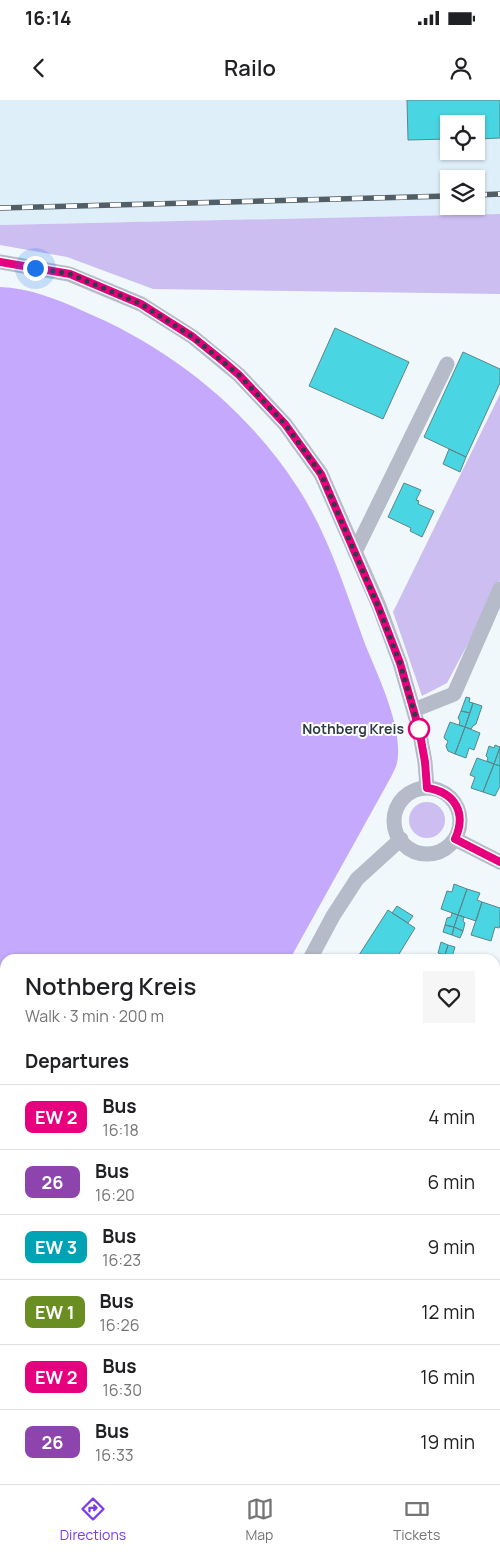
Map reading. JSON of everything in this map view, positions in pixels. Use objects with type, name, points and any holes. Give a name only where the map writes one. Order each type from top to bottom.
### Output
[{"type":"street","points":[[0,262],[70,274],[141,304],[193,337],[239,375],[285,424],[321,474],[378,606],[400,663],[414,710],[425,762],[427,788]]},
{"type":"street","points":[[355,552],[447,364]]},
{"type":"street","points":[[414,710],[454,694],[500,589]]},
{"type":"street","points":[[427,788],[437,789],[454,801],[460,820],[459,830],[455,839],[438,852],[428,854],[417,852],[408,847],[400,839],[395,823],[395,814],[403,798],[418,789],[427,788]]},
{"type":"street","points":[[313,954],[333,916],[357,879],[400,839]]},
{"type":"street","points":[[455,839],[500,862]]},
{"type":"shaded area","points":[[0,100],[500,100],[500,214],[485,214],[485,170],[440,170],[440,215],[455,215],[0,225]]},
{"type":"shaded area","points":[[500,214],[500,294],[153,289],[67,257],[0,245],[0,225]]},
{"type":"shaded area","points":[[0,287],[22,289],[53,298],[115,326],[146,343],[204,383],[255,432],[298,488],[318,524],[383,687],[397,735],[398,749],[397,765],[391,777],[293,954],[0,954]]},
{"type":"shaded area","points":[[500,394],[500,580],[447,683],[422,696],[393,612]]},
{"type":"shaded area","points":[[427,802],[434,803],[440,807],[444,813],[444,827],[440,833],[434,837],[427,838],[420,837],[414,833],[410,827],[409,820],[410,813],[414,807],[420,803]]},
{"type":"building","points":[[407,100],[500,100],[500,138],[485,139],[485,115],[440,115],[440,139],[408,140]]},
{"type":"building","points":[[335,328],[409,362],[383,419],[309,386]]},
{"type":"building","points":[[463,352],[500,369],[500,383],[466,457],[424,437]]},
{"type":"building","points":[[449,449],[466,457],[460,472],[443,464]]},
{"type":"building","points":[[404,483],[421,490],[416,500],[419,501],[418,504],[434,511],[422,537],[410,531],[411,528],[388,517]]},
{"type":"building","points":[[466,697],[470,698],[469,702],[473,703],[470,713],[461,711]]},
{"type":"building","points":[[473,703],[482,706],[476,724],[471,729],[465,727]]},
{"type":"building","points":[[461,711],[470,713],[465,727],[459,725],[460,721],[458,718]]},
{"type":"building","points":[[450,722],[465,727],[455,754],[448,751],[446,746],[448,741],[444,737]]},
{"type":"building","points":[[465,727],[480,733],[474,750],[469,748],[466,758],[455,754]]},
{"type":"building","points":[[495,745],[500,747],[494,764],[487,761],[488,758],[486,756],[489,746],[494,748]]},
{"type":"building","points":[[500,747],[500,766],[494,764]]},
{"type":"building","points":[[477,758],[494,764],[483,792],[471,788],[475,777],[470,775]]},
{"type":"building","points":[[494,764],[500,766],[500,786],[495,796],[483,792]]},
{"type":"building","points":[[454,884],[467,889],[458,915],[441,909],[447,891],[452,892]]},
{"type":"building","points":[[467,889],[480,893],[477,900],[482,902],[476,921],[458,915]]},
{"type":"building","points":[[482,902],[500,908],[500,925],[499,928],[495,927],[491,941],[471,935]]},
{"type":"building","points":[[397,906],[413,916],[408,923],[392,913]]},
{"type":"building","points":[[388,910],[415,928],[399,954],[360,954]]},
{"type":"building","points":[[452,913],[458,915],[454,927],[445,925],[447,918],[451,917]]},
{"type":"building","points":[[458,915],[464,917],[463,931],[454,927]]},
{"type":"building","points":[[445,925],[454,927],[452,935],[443,932]]},
{"type":"building","points":[[454,927],[463,931],[460,938],[452,935]]},
{"type":"building","points":[[441,942],[448,945],[445,954],[438,953]]},
{"type":"building","points":[[448,945],[455,947],[453,954],[445,954]]},
{"type":"railway","points":[[485,195],[500,194]]},
{"type":"railway","points":[[0,208],[440,196]]},
{"type":"bus line","points":[[0,262],[70,274],[141,304],[193,337],[224,362],[239,375],[285,424],[321,474],[378,606],[400,663],[419,729],[425,762],[427,788],[437,789],[454,801],[460,820],[459,830],[455,839],[500,862]]},
{"type":"place","name":"Nothberg Kreis","points":[[419,729]]},
{"type":"route","points":[[35,268],[70,274],[141,304],[193,337],[239,375],[285,424],[321,474],[378,606],[400,663],[419,729]]}]
